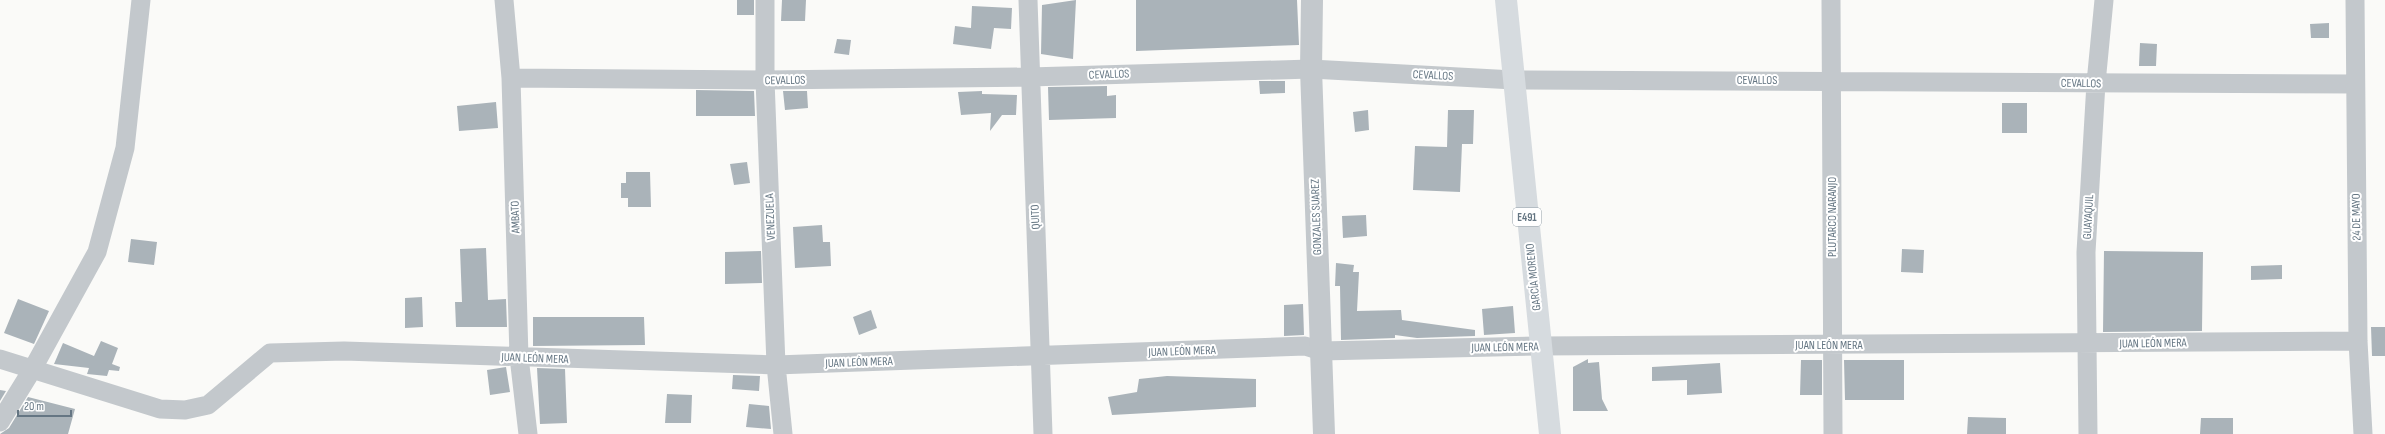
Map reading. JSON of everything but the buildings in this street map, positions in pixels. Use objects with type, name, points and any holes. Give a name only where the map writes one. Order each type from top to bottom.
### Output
[{"type":"highway","name":"GARCÍA MORENO","points":[[1506,0],[1550,434]]},
{"type":"street","points":[[0,422],[32,370],[98,252],[124,148],[141,0]]},
{"type":"street","name":"AMBATO","points":[[504,0],[511,78],[519,357],[528,434]]},
{"type":"street","name":"VENEZUELA","points":[[765,0],[765,80],[776,365],[783,434]]},
{"type":"street","name":"QUITO","points":[[1028,0],[1029,77],[1042,357],[1043,434]]},
{"type":"street","name":"GONZALES SUAREZ","points":[[1312,0],[1311,69],[1324,434]]},
{"type":"street","name":"PLUTARCO NARANJO","points":[[1831,0],[1833,434]]},
{"type":"street","name":"GUAYAQUIL","points":[[2088,434],[2086,252],[2096,83],[2104,0]]},
{"type":"street","name":"24 DE MAYO","points":[[2355,0],[2358,341],[2363,434]]},
{"type":"street","name":"CEVALLOS","points":[[511,78],[765,80],[1029,77],[1311,69],[1514,80],[1832,80],[2355,84]]},
{"type":"street","name":"JUAN LEÓN MERA","points":[[0,359],[160,409],[185,410],[208,405],[270,353],[344,351],[776,365],[1042,357],[1305,346],[1321,351],[1540,346],[2086,344],[2358,341]]}]
